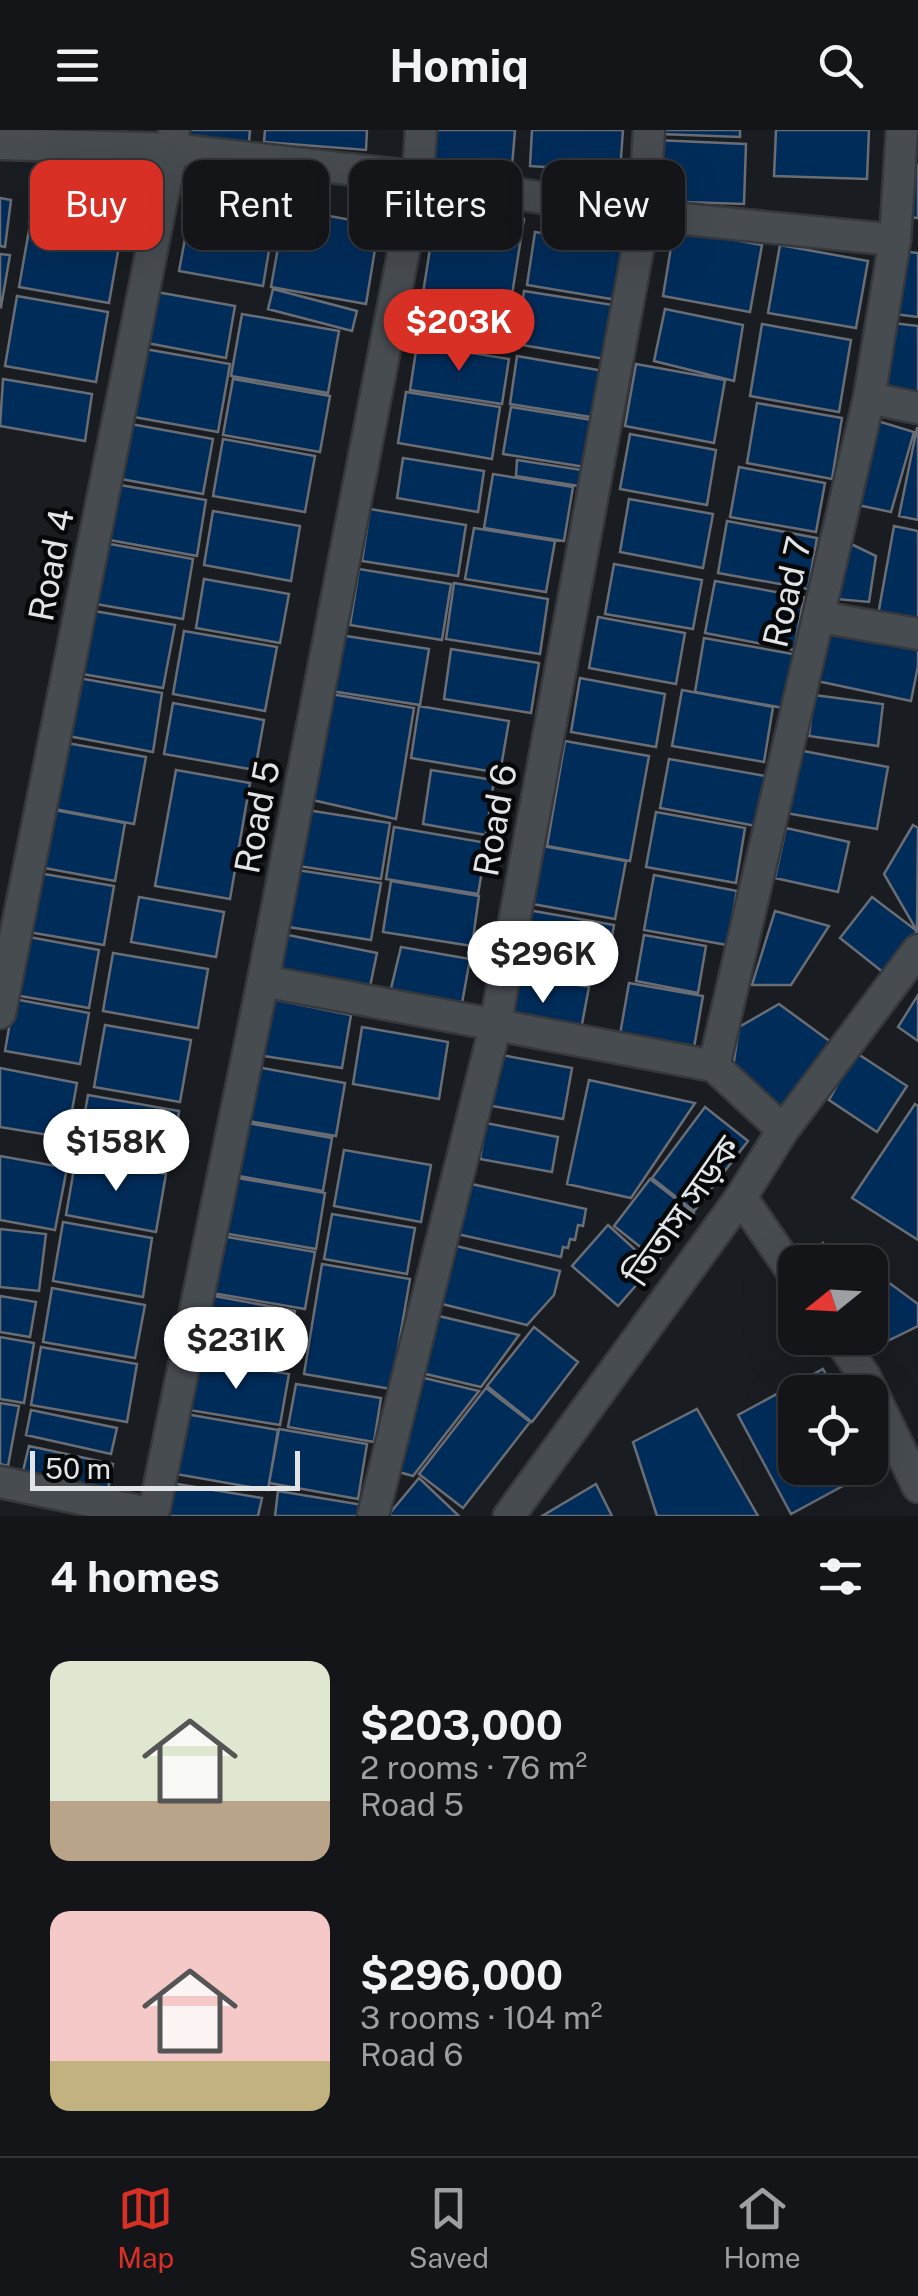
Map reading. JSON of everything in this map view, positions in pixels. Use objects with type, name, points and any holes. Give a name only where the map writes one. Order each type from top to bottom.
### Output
[{"type":"street","name":"Road 5","points":[[419,160],[421,130]]},
{"type":"street","name":"Road 6","points":[[648,160],[650,130]]},
{"type":"street","name":"Road 7","points":[[714,1066],[869,398],[895,240],[902,130]]},
{"type":"street","points":[[0,144],[173,140],[349,166]]},
{"type":"street","name":"Road 4","points":[[0,1014],[173,140]]},
{"type":"street","points":[[685,219],[895,240]]},
{"type":"street","name":"Road 5","points":[[153,1515],[263,981],[404,250]]},
{"type":"street","name":"Road 6","points":[[372,1516],[495,1026],[638,250]]},
{"type":"street","points":[[869,398],[918,408]]},
{"type":"street","points":[[820,617],[918,634]]},
{"type":"street","name":"তিতাস সড়ক","points":[[508,1516],[740,1198],[783,1130],[918,950]]},
{"type":"street","points":[[263,981],[714,1066],[783,1130]]},
{"type":"street","points":[[740,1198],[778,1252]]},
{"type":"street","points":[[850,1355],[864,1376],[918,1488]]},
{"type":"street","points":[[0,1482],[153,1515]]},
{"type":"building","points":[[38,130],[124,130],[124,139],[38,135]]},
{"type":"building","points":[[165,130],[250,130],[248,154]]},
{"type":"building","points":[[265,130],[367,130],[366,150],[264,142]]},
{"type":"building","points":[[425,130],[515,130],[513,160],[423,160]]},
{"type":"building","points":[[532,130],[623,130],[621,160],[542,160],[542,167],[530,166]]},
{"type":"building","points":[[660,130],[740,130],[740,137],[660,134]]},
{"type":"building","points":[[776,130],[869,130],[867,179],[774,176]]},
{"type":"building","points":[[655,140],[746,144],[744,204],[685,202],[685,160],[654,160]]},
{"type":"building","points":[[910,164],[918,165],[918,218],[906,217]]},
{"type":"building","points":[[0,198],[11,200],[5,247],[0,246]]},
{"type":"building","points":[[329,216],[349,220],[349,250],[375,250],[366,304],[271,287],[278,250],[329,250]]},
{"type":"building","points":[[29,230],[30,250],[118,250],[109,303],[19,287]]},
{"type":"building","points":[[685,231],[762,245],[750,312],[663,296],[671,250],[685,250]]},
{"type":"building","points":[[535,232],[542,233],[542,250],[632,250],[623,301],[527,285]]},
{"type":"building","points":[[780,245],[868,261],[856,328],[768,313]]},
{"type":"building","points":[[183,250],[269,250],[263,286],[179,271]]},
{"type":"building","points":[[430,250],[519,250],[508,320],[421,306]]},
{"type":"building","points":[[900,251],[918,253],[918,317],[894,314]]},
{"type":"building","points":[[0,254],[10,255],[1,307],[0,306]]},
{"type":"building","points":[[140,289],[235,306],[226,358],[131,340]]},
{"type":"building","points":[[273,289],[357,311],[352,331],[268,309]]},
{"type":"building","points":[[524,291],[613,305],[605,359],[516,344]]},
{"type":"building","points":[[17,296],[108,312],[96,382],[5,366]]},
{"type":"building","points":[[665,309],[743,325],[734,381],[654,361]]},
{"type":"building","points":[[423,313],[506,324],[502,350],[419,339]]},
{"type":"building","points":[[242,314],[339,331],[328,393],[231,376]]},
{"type":"building","points":[[893,323],[918,326],[918,392],[882,385]]},
{"type":"building","points":[[762,324],[851,340],[839,412],[750,396]]},
{"type":"building","points":[[417,344],[509,359],[502,404],[410,390]]},
{"type":"building","points":[[128,346],[230,364],[218,432],[117,414]]},
{"type":"building","points":[[517,356],[604,371],[597,418],[510,404]]},
{"type":"building","points":[[636,364],[725,380],[714,443],[625,426]]},
{"type":"building","points":[[3,379],[92,394],[85,441],[0,426]]},
{"type":"building","points":[[233,379],[330,396],[320,452],[223,435]]},
{"type":"building","points":[[406,392],[500,407],[492,459],[398,443]]},
{"type":"building","points":[[757,403],[842,418],[832,479],[747,463]]},
{"type":"building","points":[[511,407],[592,420],[585,467],[503,454]]},
{"type":"building","points":[[871,419],[914,432],[891,512],[848,503]]},
{"type":"building","points":[[109,420],[213,439],[203,494],[99,475]]},
{"type":"building","points":[[918,428],[918,520],[899,516]]},
{"type":"building","points":[[630,434],[716,450],[707,505],[620,489]]},
{"type":"building","points":[[223,439],[315,456],[305,512],[213,496]]},
{"type":"building","points":[[403,458],[484,471],[478,512],[397,498]]},
{"type":"building","points":[[517,460],[582,470],[585,487],[516,476]]},
{"type":"building","points":[[739,467],[825,483],[816,532],[730,517]]},
{"type":"building","points":[[493,474],[573,487],[564,541],[484,528]]},
{"type":"building","points":[[103,482],[206,500],[197,556],[93,537]]},
{"type":"building","points":[[629,499],[713,514],[703,568],[620,552]]},
{"type":"building","points":[[370,509],[466,525],[458,576],[362,561]]},
{"type":"building","points":[[213,511],[300,526],[291,581],[204,565]]},
{"type":"building","points":[[727,521],[817,538],[808,589],[718,573]]},
{"type":"building","points":[[894,526],[918,531],[918,620],[878,615]]},
{"type":"building","points":[[474,528],[555,541],[546,592],[465,579]]},
{"type":"building","points":[[88,540],[193,559],[183,619],[78,601]]},
{"type":"building","points":[[849,543],[876,556],[869,602],[836,599]]},
{"type":"building","points":[[614,564],[702,580],[693,629],[605,614]]},
{"type":"building","points":[[359,569],[451,584],[442,640],[350,625]]},
{"type":"building","points":[[204,579],[289,594],[280,643],[196,628]]},
{"type":"building","points":[[715,581],[804,597],[794,650],[705,633]]},
{"type":"building","points":[[454,583],[548,599],[540,654],[446,639]]},
{"type":"building","points":[[77,608],[175,625],[163,688],[65,671]]},
{"type":"building","points":[[598,617],[685,633],[676,684],[589,668]]},
{"type":"building","points":[[828,627],[918,646],[911,701],[817,681]]},
{"type":"building","points":[[184,631],[277,647],[265,711],[173,694]]},
{"type":"building","points":[[340,635],[429,649],[420,705],[331,691]]},
{"type":"building","points":[[704,638],[798,655],[789,709],[695,692]]},
{"type":"building","points":[[451,649],[539,663],[531,713],[444,699]]},
{"type":"building","points":[[62,675],[162,693],[153,752],[52,733]]},
{"type":"building","points":[[580,678],[665,694],[656,747],[571,732]]},
{"type":"building","points":[[682,690],[773,707],[764,762],[672,746]]},
{"type":"building","points":[[325,693],[414,708],[396,819],[308,799]]},
{"type":"building","points":[[814,695],[883,704],[878,746],[809,736]]},
{"type":"building","points":[[173,703],[264,720],[255,770],[164,754]]},
{"type":"building","points":[[419,706],[509,721],[500,773],[411,758]]},
{"type":"building","points":[[44,739],[146,757],[134,824],[33,805]]},
{"type":"building","points":[[565,741],[649,756],[630,861],[547,846]]},
{"type":"building","points":[[798,750],[888,767],[877,829],[786,813]]},
{"type":"building","points":[[669,759],[766,776],[756,826],[660,808]]},
{"type":"building","points":[[176,770],[250,783],[230,899],[155,886]]},
{"type":"building","points":[[431,770],[494,780],[486,835],[423,824]]},
{"type":"building","points":[[38,807],[125,823],[115,881],[28,865]]},
{"type":"building","points":[[294,808],[390,823],[381,879],[286,864]]},
{"type":"building","points":[[656,812],[745,828],[736,883],[646,867]]},
{"type":"building","points":[[913,825],[918,828],[917,931],[884,874]]},
{"type":"building","points":[[394,827],[487,843],[478,894],[386,879]]},
{"type":"building","points":[[786,828],[849,842],[838,892],[775,878]]},
{"type":"building","points":[[537,845],[626,861],[615,919],[527,903]]},
{"type":"building","points":[[291,869],[381,883],[371,940],[282,926]]},
{"type":"building","points":[[21,870],[114,886],[104,945],[11,929]]},
{"type":"building","points":[[654,875],[737,891],[727,945],[644,930]]},
{"type":"building","points":[[391,881],[479,896],[472,946],[383,932]]},
{"type":"building","points":[[139,897],[224,912],[216,957],[131,942]]},
{"type":"building","points":[[872,897],[917,931],[884,973],[840,938]]},
{"type":"building","points":[[528,910],[614,925],[606,973],[520,958]]},
{"type":"building","points":[[775,911],[829,926],[791,985],[752,985]]},
{"type":"building","points":[[13,934],[99,950],[89,1008],[3,993]]},
{"type":"building","points":[[283,934],[377,953],[367,1001],[274,983]]},
{"type":"building","points":[[644,935],[706,946],[698,993],[636,981]]},
{"type":"building","points":[[401,947],[470,959],[461,1009],[388,1001]]},
{"type":"building","points":[[113,953],[208,969],[198,1028],[103,1011]]},
{"type":"building","points":[[507,972],[589,987],[579,1040],[497,1025]]},
{"type":"building","points":[[629,983],[703,996],[692,1059],[618,1046]]},
{"type":"building","points":[[918,995],[918,1041],[898,1027]]},
{"type":"building","points":[[14,999],[89,1013],[80,1064],[5,1051]]},
{"type":"building","points":[[272,999],[351,1015],[342,1068],[257,1055]]},
{"type":"building","points":[[779,1004],[835,1045],[783,1110],[732,1074],[739,1027]]},
{"type":"building","points":[[105,1025],[191,1040],[180,1102],[94,1087]]},
{"type":"building","points":[[362,1027],[448,1042],[439,1099],[353,1084]]},
{"type":"building","points":[[480,1051],[572,1068],[563,1119],[471,1102]]},
{"type":"building","points":[[855,1052],[907,1086],[877,1132],[829,1100]]},
{"type":"building","points":[[251,1066],[345,1083],[336,1136],[242,1120]]},
{"type":"building","points":[[0,1068],[77,1083],[67,1138],[0,1127]]},
{"type":"building","points":[[589,1080],[695,1103],[631,1198],[567,1184]]},
{"type":"building","points":[[88,1095],[179,1111],[170,1167],[78,1151]]},
{"type":"building","points":[[915,1104],[918,1106],[918,1240],[852,1198]]},
{"type":"building","points":[[705,1107],[748,1141],[694,1211],[652,1178]]},
{"type":"building","points":[[236,1121],[332,1138],[323,1191],[227,1174]]},
{"type":"building","points":[[486,1123],[558,1137],[552,1172],[480,1159]]},
{"type":"building","points":[[344,1150],[431,1165],[421,1222],[334,1206]]},
{"type":"building","points":[[0,1156],[67,1168],[55,1230],[0,1220]]},
{"type":"building","points":[[76,1157],[166,1174],[156,1232],[66,1215]]},
{"type":"building","points":[[226,1176],[325,1193],[316,1249],[217,1232]]},
{"type":"building","points":[[650,1179],[694,1213],[658,1261],[614,1226]]},
{"type":"building","points":[[467,1183],[586,1209],[583,1226],[578,1225],[575,1240],[570,1239],[568,1248],[563,1247],[561,1257],[457,1234]]},
{"type":"building","points":[[332,1214],[415,1228],[407,1274],[324,1259]]},
{"type":"building","points":[[63,1222],[152,1238],[143,1297],[53,1281]]},
{"type":"building","points":[[608,1225],[653,1266],[618,1306],[572,1266]]},
{"type":"building","points":[[0,1229],[46,1234],[39,1291],[0,1287]]},
{"type":"building","points":[[216,1235],[315,1252],[305,1309],[206,1292]]},
{"type":"building","points":[[452,1245],[560,1271],[554,1295],[527,1325],[438,1303]]},
{"type":"building","points":[[322,1264],[410,1279],[391,1389],[304,1374]]},
{"type":"building","points":[[888,1282],[918,1304],[918,1326],[888,1341]]},
{"type":"building","points":[[52,1288],[145,1305],[135,1358],[43,1342]]},
{"type":"building","points":[[209,1295],[295,1311],[286,1365],[196,1345]]},
{"type":"building","points":[[0,1296],[36,1302],[30,1337],[0,1332]]},
{"type":"building","points":[[426,1313],[519,1335],[481,1387],[413,1371]]},
{"type":"building","points":[[534,1327],[578,1362],[532,1422],[487,1386]]},
{"type":"building","points":[[0,1337],[34,1343],[24,1403],[0,1399]]},
{"type":"building","points":[[41,1347],[137,1364],[127,1422],[31,1405]]},
{"type":"building","points":[[192,1358],[289,1374],[280,1425],[183,1409]]},
{"type":"building","points":[[420,1377],[479,1391],[413,1476],[399,1472]]},
{"type":"building","points":[[296,1384],[381,1398],[374,1442],[288,1427]]},
{"type":"building","points":[[486,1388],[530,1422],[463,1508],[419,1474]]},
{"type":"building","points":[[778,1393],[778,1485],[845,1485],[791,1514],[738,1415]]},
{"type":"building","points":[[0,1403],[19,1406],[8,1466],[0,1464]]},
{"type":"building","points":[[697,1409],[758,1516],[657,1516],[633,1442]]},
{"type":"building","points":[[31,1410],[117,1428],[111,1454],[26,1435]]},
{"type":"building","points":[[180,1413],[278,1430],[268,1490],[170,1473]]},
{"type":"building","points":[[279,1429],[367,1444],[358,1499],[269,1483]]},
{"type":"building","points":[[29,1446],[113,1464],[108,1489],[23,1471]]},
{"type":"building","points":[[419,1478],[459,1516],[391,1516]]},
{"type":"building","points":[[171,1483],[262,1498],[258,1516],[166,1516]]},
{"type":"building","points":[[596,1484],[612,1516],[542,1516]]},
{"type":"building","points":[[278,1491],[363,1505],[362,1516],[275,1516]]}]
